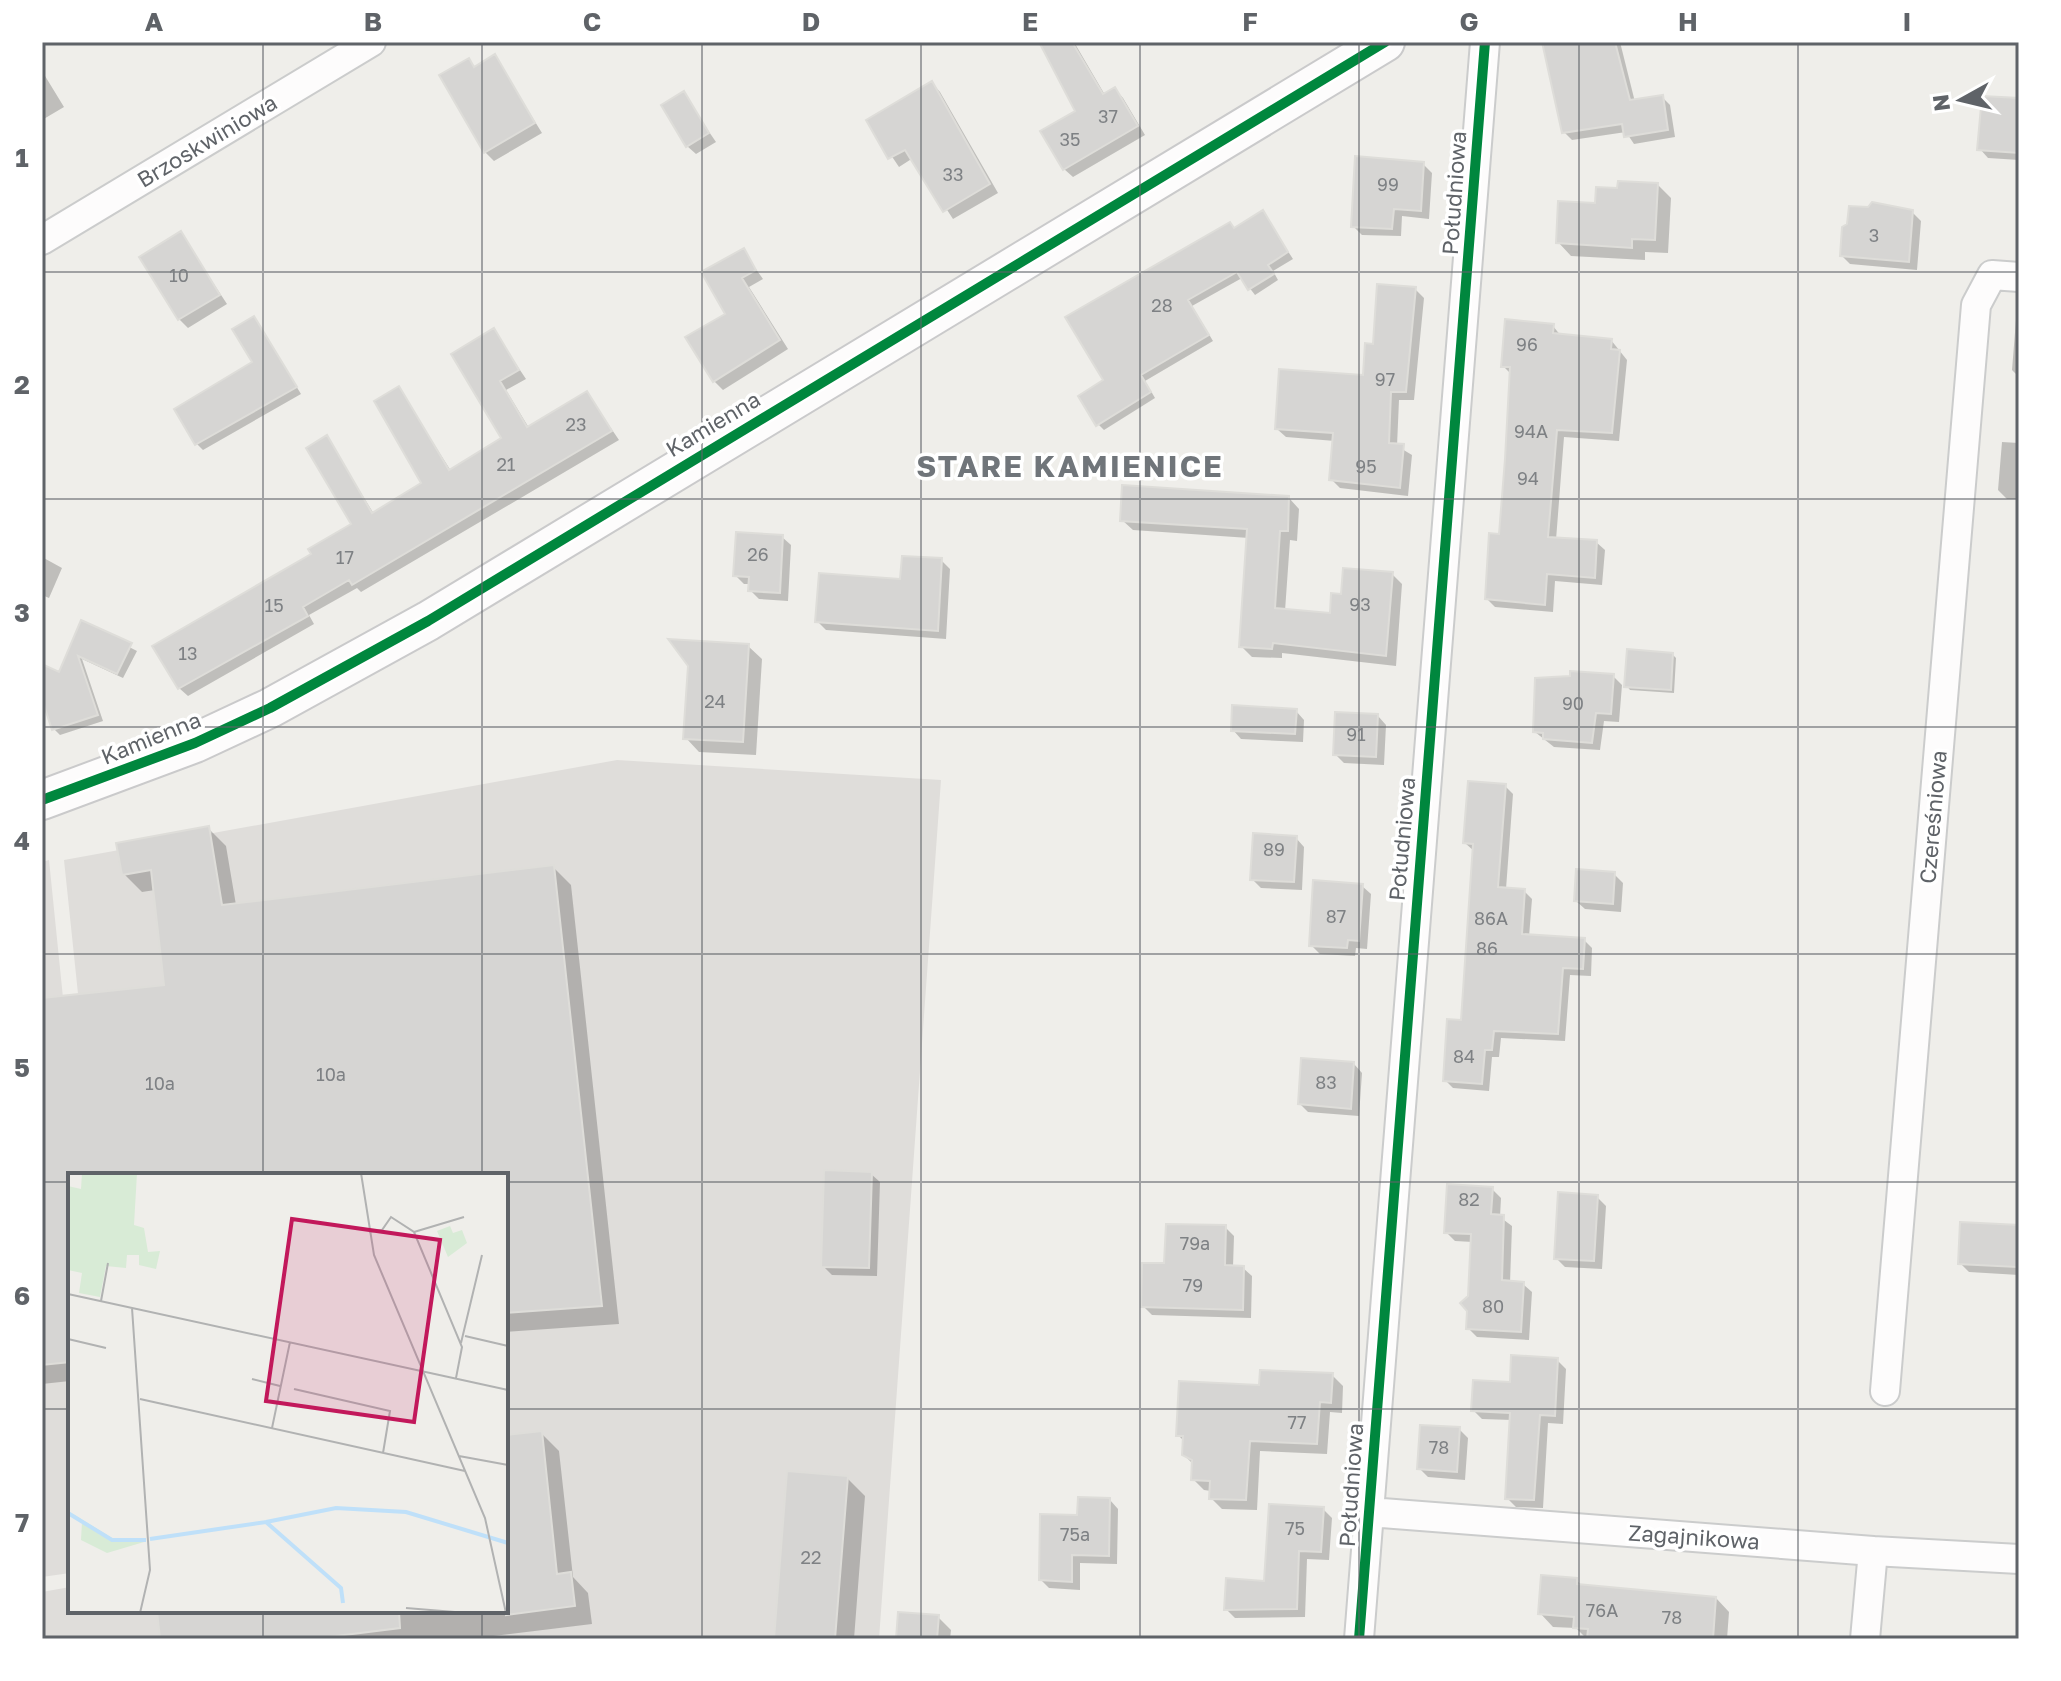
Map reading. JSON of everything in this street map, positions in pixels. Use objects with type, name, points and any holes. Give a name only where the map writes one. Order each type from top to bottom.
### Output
[{"type":"street","name":"Brzoskwiniowa","points":[[42,240],[371,42]]},
{"type":"street","name":"Kamienna","points":[[42,800],[220,731],[270,708],[428,621],[1385,42]]},
{"type":"street","name":"Południowa","points":[[1359,1639],[1485,42]]},
{"type":"street","name":"Czereśniowa","points":[[1885,1391],[1976,305],[1992,275],[2019,277]]},
{"type":"street","name":"Zagajnikowa","points":[[1369,1512],[1873,1551],[2019,1559]]},
{"type":"street","points":[[1865,1639],[1873,1551]]},
{"type":"shaded area","points":[[617,760],[941,780],[879,1639],[42,1639],[42,1592],[68,1587],[68,1613],[508,1613],[508,1173],[97,1173],[64,860]]},
{"type":"shaded area","points":[[49,860],[81,1173],[68,1173],[68,1573],[42,1577],[42,862]]},
{"type":"building","points":[[1039,42],[1072,42],[1103,94],[1115,87],[1138,126],[1063,170],[1040,131],[1075,111]]},
{"type":"building","points":[[1542,42],[1615,42],[1630,100],[1663,95],[1668,130],[1624,137],[1622,124],[1562,133]]},
{"type":"building","points":[[495,54],[535,123],[484,153],[439,75],[469,58],[474,67]]},
{"type":"building","points":[[932,81],[990,184],[943,212],[905,150],[888,159],[866,120]]},
{"type":"building","points":[[684,91],[709,133],[686,147],[661,105]]},
{"type":"building","points":[[1982,96],[2019,98],[2019,153],[1977,150]]},
{"type":"building","points":[[1355,156],[1424,162],[1421,211],[1394,209],[1392,229],[1351,227]]},
{"type":"building","points":[[1618,181],[1658,183],[1655,240],[1632,239],[1632,248],[1556,243],[1558,201],[1595,203],[1596,187],[1617,188]]},
{"type":"building","points":[[1872,202],[1913,210],[1909,262],[1840,256],[1842,227],[1847,224],[1849,206],[1868,207]]},
{"type":"building","points":[[1263,210],[1288,252],[1268,265],[1274,274],[1248,290],[1237,272],[1188,300],[1209,335],[1141,375],[1151,392],[1096,426],[1078,396],[1103,380],[1065,317],[1230,222],[1234,228]]},
{"type":"building","points":[[181,231],[220,295],[178,320],[139,257]]},
{"type":"building","points":[[744,248],[756,270],[742,278],[780,340],[713,382],[685,337],[725,314],[701,272]]},
{"type":"building","points":[[1377,284],[1416,287],[1406,392],[1391,392],[1389,443],[1404,444],[1400,488],[1329,480],[1333,433],[1275,429],[1279,369],[1363,375],[1365,343],[1373,344]]},
{"type":"building","points":[[254,316],[297,387],[195,445],[174,409],[252,362],[232,329]]},
{"type":"building","points":[[1505,319],[1554,324],[1553,333],[1612,339],[1611,349],[1620,350],[1612,433],[1557,430],[1548,537],[1597,540],[1595,578],[1547,574],[1545,605],[1485,599],[1489,533],[1499,534],[1505,459],[1510,367],[1501,367]]},
{"type":"building","points":[[494,328],[519,370],[500,381],[527,427],[587,391],[612,431],[352,585],[349,580],[303,607],[308,616],[178,689],[152,646],[311,554],[308,549],[351,524],[306,448],[327,435],[372,513],[421,483],[374,401],[399,386],[449,470],[501,438],[451,354]]},
{"type":"building","points":[[1122,485],[1289,496],[1288,531],[1280,531],[1275,608],[1330,613],[1331,593],[1341,594],[1343,568],[1393,572],[1386,656],[1273,643],[1272,649],[1239,647],[1247,529],[1120,521]]},
{"type":"building","points":[[736,532],[783,535],[780,593],[748,591],[749,577],[733,576]]},
{"type":"building","points":[[902,556],[942,558],[938,631],[815,622],[819,573],[900,579]]},
{"type":"building","points":[[81,620],[132,643],[117,674],[78,656],[98,715],[52,730],[42,699],[42,664],[59,672]]},
{"type":"building","points":[[668,639],[749,644],[743,742],[683,739],[688,666]]},
{"type":"building","points":[[1627,649],[1673,653],[1671,690],[1624,687]]},
{"type":"building","points":[[1570,671],[1614,674],[1611,714],[1596,713],[1592,743],[1543,739],[1543,733],[1533,732],[1535,678],[1570,676]]},
{"type":"building","points":[[1232,705],[1297,709],[1295,734],[1231,731]]},
{"type":"building","points":[[1335,712],[1378,714],[1376,757],[1333,755]]},
{"type":"building","points":[[1468,781],[1506,784],[1498,887],[1525,889],[1522,934],[1585,938],[1583,969],[1563,968],[1558,1034],[1494,1031],[1492,1050],[1485,1050],[1482,1084],[1443,1081],[1447,1019],[1461,1020],[1473,844],[1463,843]]},
{"type":"building","points":[[209,826],[222,905],[554,865],[602,1306],[508,1313],[508,1173],[68,1173],[68,1362],[42,1365],[42,998],[164,985],[151,870],[122,875],[116,843]]},
{"type":"building","points":[[1253,833],[1297,836],[1294,882],[1250,880]]},
{"type":"building","points":[[1576,869],[1615,872],[1613,904],[1574,901]]},
{"type":"building","points":[[1313,880],[1363,884],[1359,941],[1348,940],[1347,948],[1309,946]]},
{"type":"building","points":[[1301,1058],[1354,1062],[1351,1109],[1298,1104]]},
{"type":"building","points":[[824,1170],[872,1172],[869,1268],[821,1267]]},
{"type":"building","points":[[1447,1184],[1493,1187],[1491,1214],[1504,1215],[1502,1280],[1524,1282],[1521,1332],[1466,1329],[1467,1311],[1460,1303],[1468,1296],[1471,1234],[1444,1233]]},
{"type":"building","points":[[1558,1192],[1598,1195],[1594,1261],[1554,1259]]},
{"type":"building","points":[[1960,1222],[2019,1225],[2017,1267],[1958,1264]]},
{"type":"building","points":[[1166,1224],[1226,1225],[1225,1265],[1244,1266],[1243,1310],[1141,1307],[1142,1263],[1164,1263]]},
{"type":"building","points":[[1511,1355],[1558,1358],[1555,1416],[1540,1415],[1534,1500],[1505,1499],[1510,1413],[1471,1411],[1473,1380],[1510,1382]]},
{"type":"building","points":[[1260,1370],[1333,1373],[1331,1403],[1320,1402],[1317,1444],[1250,1441],[1246,1500],[1209,1499],[1210,1481],[1191,1480],[1192,1460],[1182,1455],[1183,1436],[1176,1436],[1179,1381],[1259,1385]]},
{"type":"building","points":[[1420,1425],[1460,1427],[1457,1472],[1417,1469]]},
{"type":"building","points":[[542,1431],[557,1574],[571,1572],[575,1606],[506,1615],[508,1435]]},
{"type":"building","points":[[787,1471],[848,1476],[835,1639],[774,1639]]},
{"type":"building","points":[[1078,1497],[1110,1498],[1109,1556],[1072,1555],[1072,1582],[1039,1580],[1040,1514],[1077,1515]]},
{"type":"building","points":[[1269,1504],[1324,1507],[1321,1552],[1299,1551],[1297,1609],[1224,1610],[1226,1578],[1264,1581]]},
{"type":"building","points":[[1541,1575],[1577,1578],[1577,1584],[1716,1597],[1713,1639],[1587,1639],[1588,1629],[1573,1628],[1574,1617],[1538,1614]]},
{"type":"building","points":[[898,1612],[939,1615],[937,1639],[896,1639]]},
{"type":"building","points":[[157,1613],[399,1613],[400,1628],[312,1639],[160,1639]]},
{"type":"cycle path","points":[[42,800],[195,743],[270,708],[428,621],[1385,42]]},
{"type":"cycle path","points":[[1359,1639],[1485,42]]},
{"type":"district","name":"STARE KAMIENICE","points":[[1070,467]]}]
